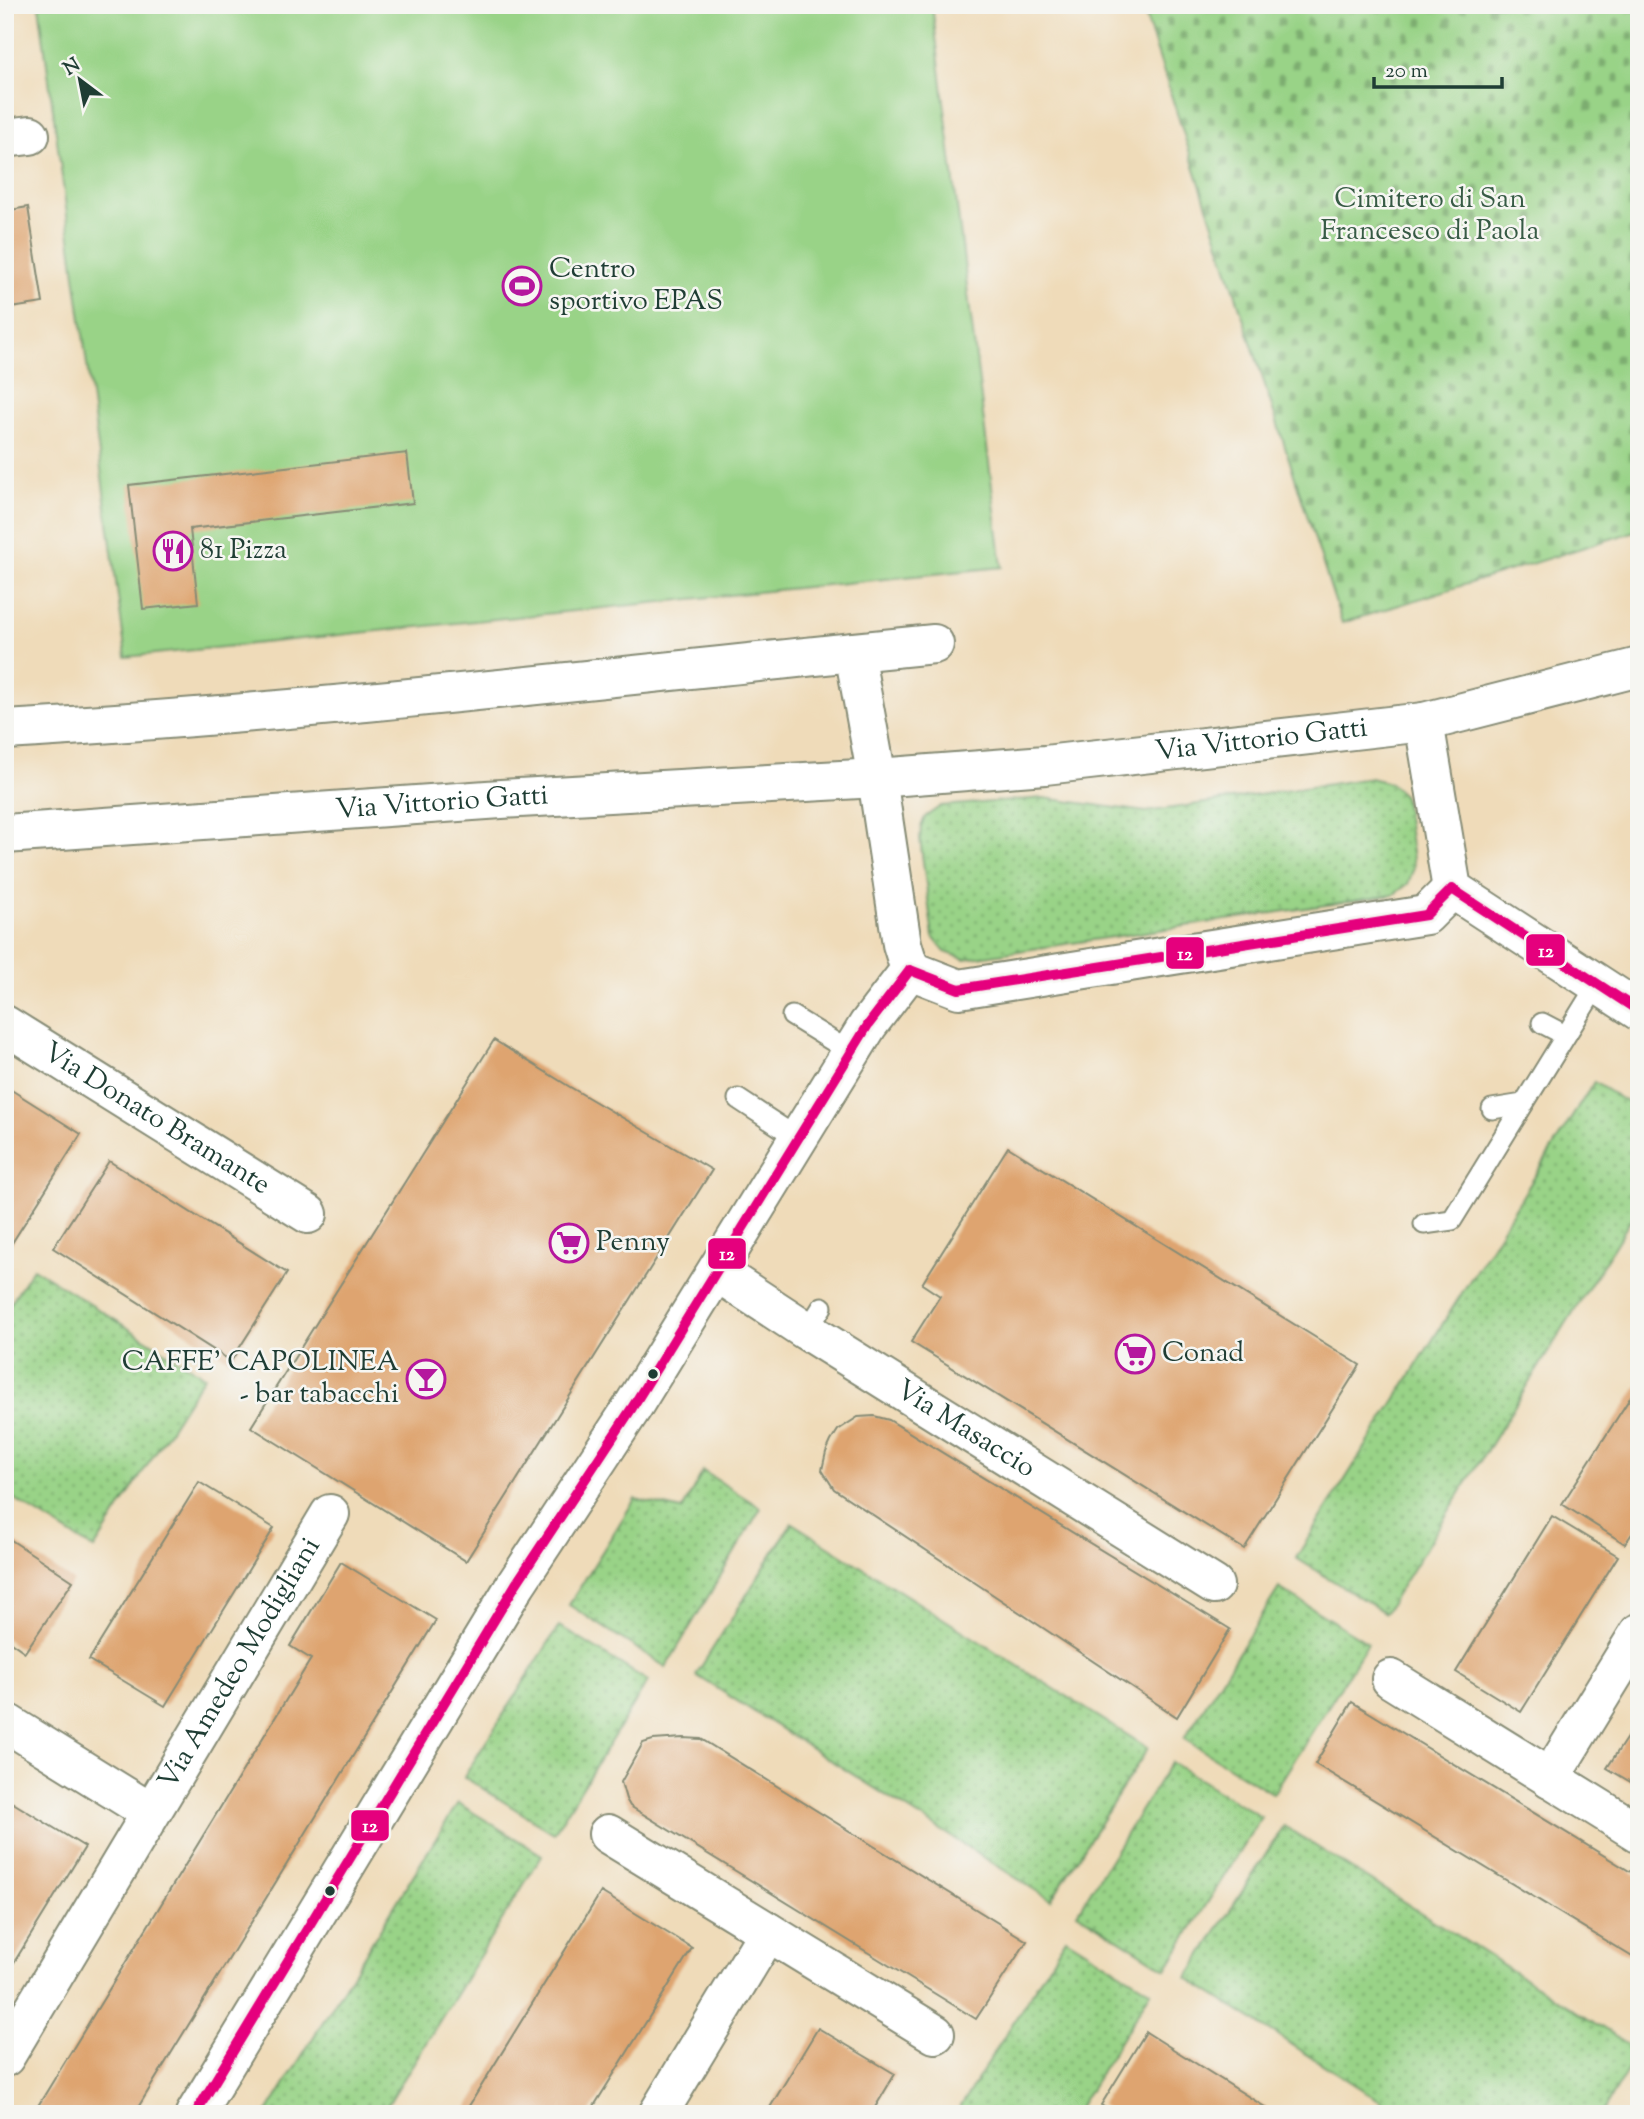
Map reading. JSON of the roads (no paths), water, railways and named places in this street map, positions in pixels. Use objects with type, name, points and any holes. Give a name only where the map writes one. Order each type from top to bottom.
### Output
[{"type":"street","points":[[5,730],[115,724],[368,702],[934,644]]},
{"type":"street","points":[[854,652],[877,778],[902,944],[910,970]]},
{"type":"street","name":"Via Vittorio Gatti","points":[[5,834],[1045,765],[1424,722],[1639,667]]},
{"type":"street","points":[[1424,722],[1452,888],[1639,1011]]},
{"type":"street","points":[[910,970],[959,989],[1426,915],[1452,888]]},
{"type":"street","points":[[195,2114],[516,1584],[632,1408],[868,1025],[910,970]]},
{"type":"street","name":"Via Donato Bramante","points":[[5,1024],[308,1214]]},
{"type":"street","name":"Via Masaccio","points":[[717,1272],[815,1319],[1214,1585]]},
{"type":"street","name":"Via Amedeo Modigliani","points":[[5,2057],[330,1514]]},
{"type":"street","points":[[1549,1778],[1639,1633]]},
{"type":"street","points":[[1391,1679],[1639,1833]]},
{"type":"street","name":"Via Amedeo Modigliani","points":[[5,1722],[150,1812]]},
{"type":"street","points":[[608,1834],[935,2034]]},
{"type":"street","points":[[658,2114],[768,1932]]},
{"type":"lane","points":[[1424,1224],[1452,1220],[1597,985]]},
{"type":"lane","points":[[792,1016],[852,1053]]},
{"type":"lane","points":[[1542,1023],[1565,1035]]},
{"type":"lane","points":[[738,1099],[799,1139]]},
{"type":"lane","points":[[1492,1109],[1523,1104]]},
{"type":"place","name":"Centro sportivo EPAS","points":[[522,286]]},
{"type":"place","name":"81 Pizza","points":[[173,551]]},
{"type":"place","name":"Penny","points":[[569,1243]]},
{"type":"place","name":"Conad","points":[[1135,1354]]},
{"type":"place","name":"CAFFE' CAPOLINEA - bar tabacchi","points":[[426,1379]]},
{"type":"park label","name":"Cimitero di San Francesco di Paola","points":[[1430,216]]}]
